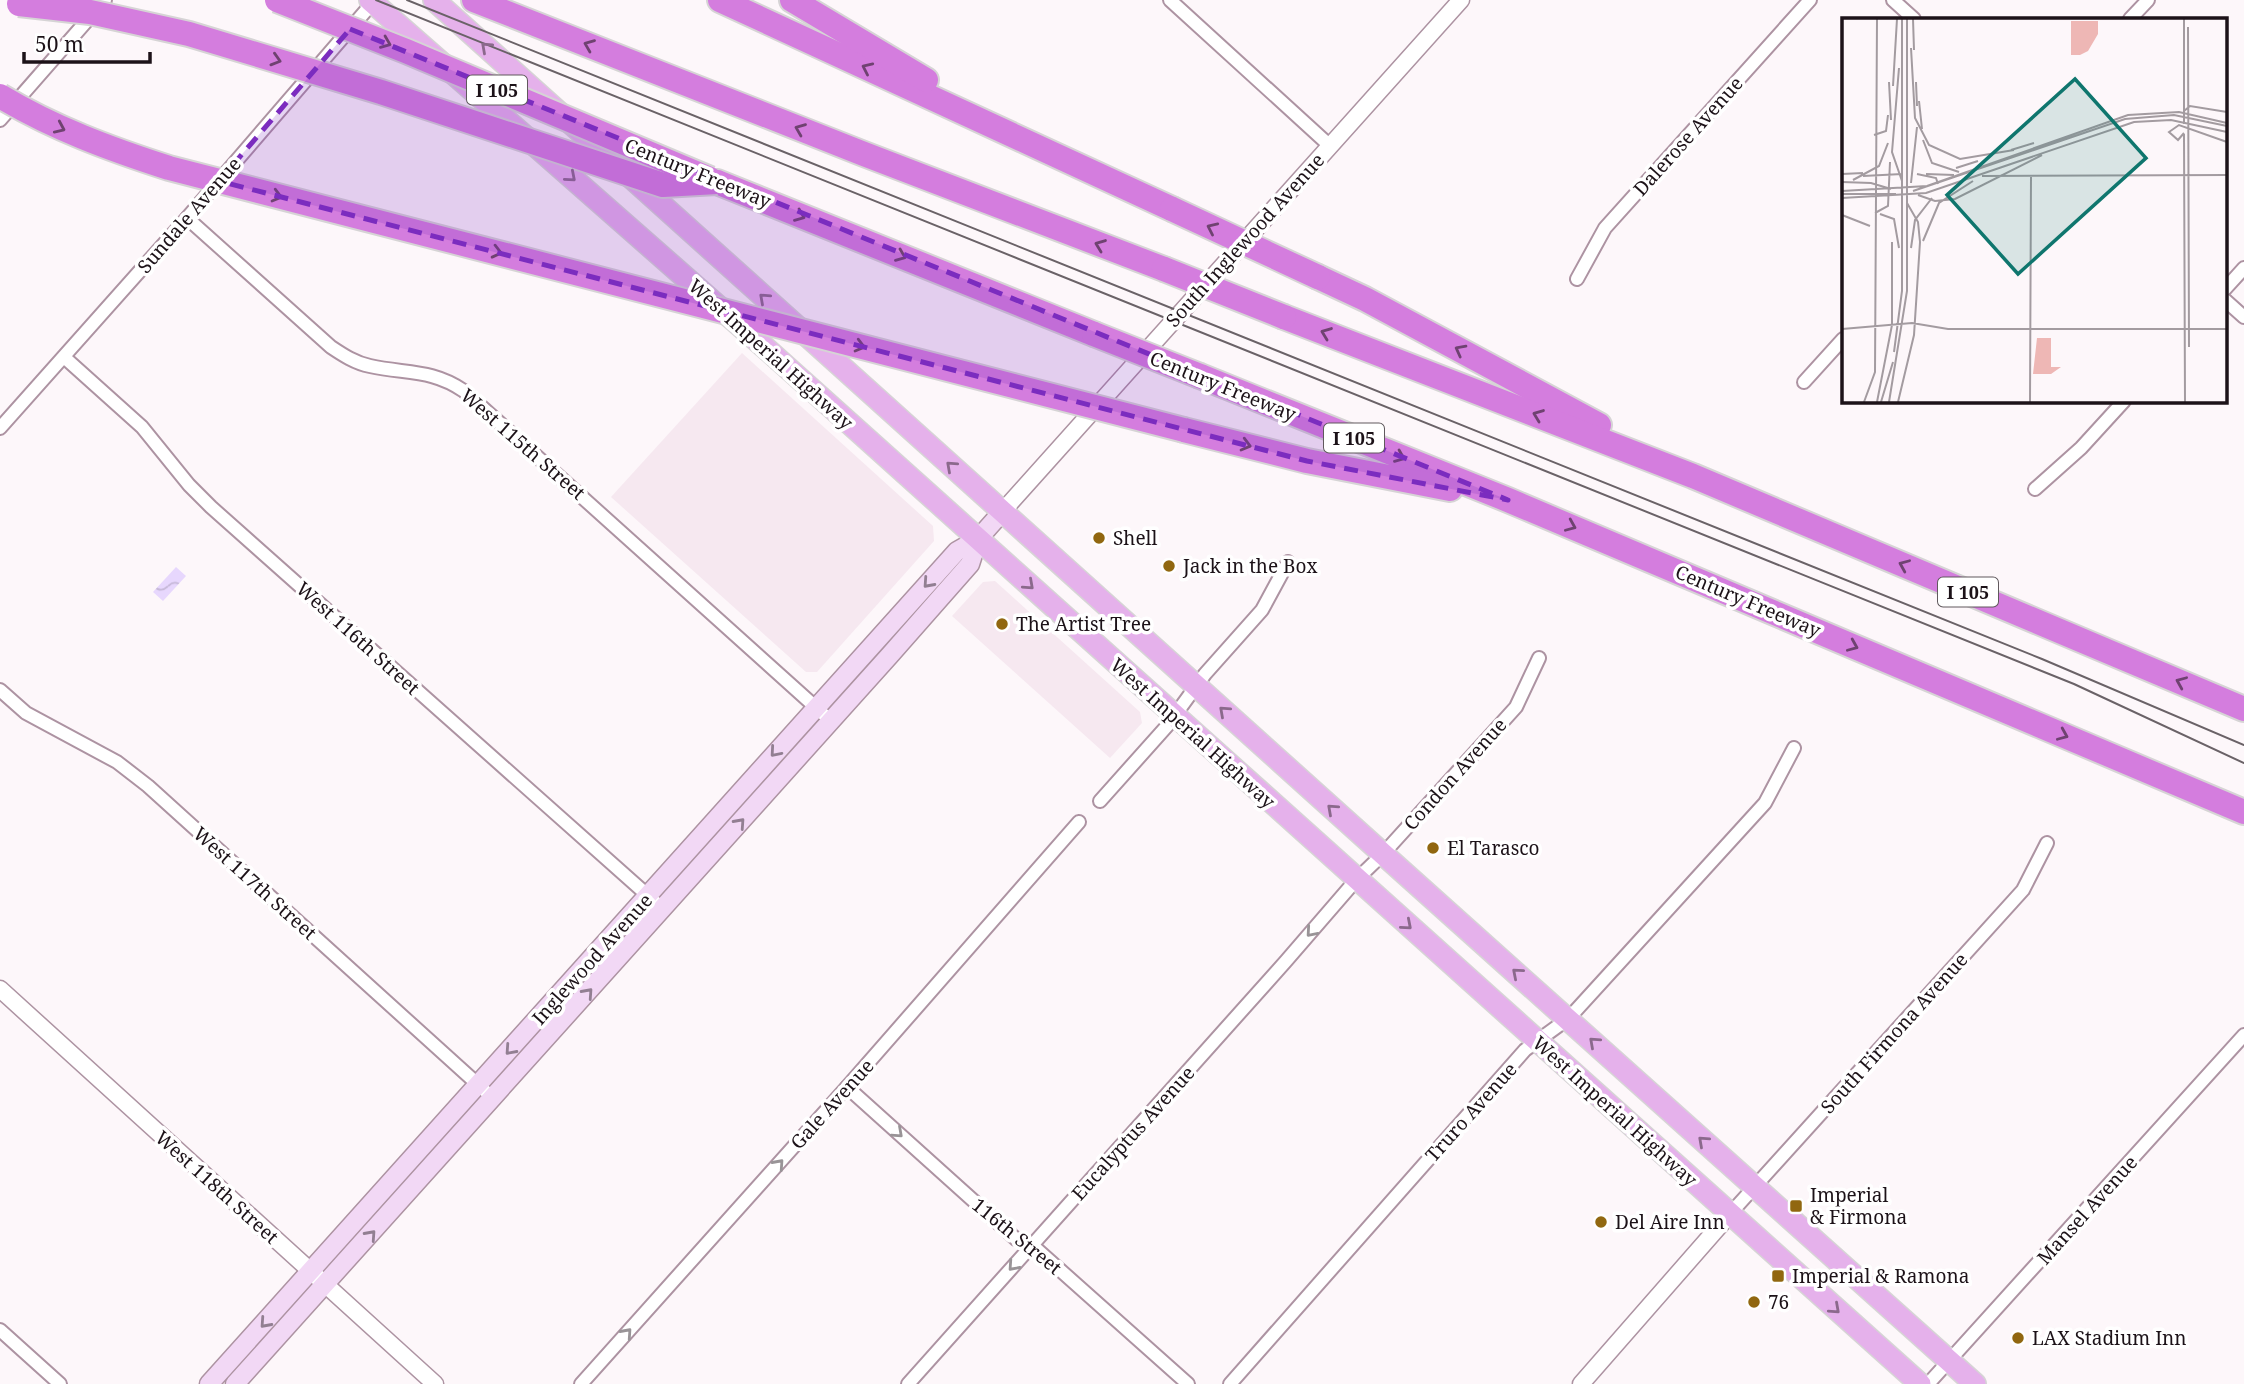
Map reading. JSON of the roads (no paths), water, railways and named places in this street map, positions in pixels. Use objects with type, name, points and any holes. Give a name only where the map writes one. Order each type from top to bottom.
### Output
[{"type":"highway","name":"Century Freeway","points":[[277,0],[837,231],[1508,500],[2244,812]]},
{"type":"highway","name":"I 105","points":[[474,0],[1693,476],[2244,709]]},
{"type":"highway","points":[[720,0],[1318,277],[1693,476]]},
{"type":"highway","points":[[792,0],[1041,148]]},
{"type":"highway","points":[[0,3],[90,12],[177,31],[381,92],[663,185],[717,182]]},
{"type":"highway","points":[[0,96],[40,119],[81,137],[169,168],[1307,461],[1508,500]]},
{"type":"main road","name":"West Imperial Highway","points":[[434,0],[1975,1384]]},
{"type":"main road","name":"West Imperial Highway","points":[[373,1],[1175,715],[1920,1384]]},
{"type":"main road","name":"Inglewood Avenue","points":[[209,1384],[815,707],[957,551],[978,539],[1002,512]]},
{"type":"main road","name":"Inglewood Avenue","points":[[235,1384],[494,1099],[970,564],[978,539]]},
{"type":"street","points":[[0,120],[105,0]]},
{"type":"street","points":[[1170,0],[1329,145]]},
{"type":"street","name":"South Inglewood Avenue","points":[[1002,512],[1461,0]]},
{"type":"street","name":"Dalerose Avenue","points":[[1577,279],[1605,228],[1810,0]]},
{"type":"street","points":[[1893,0],[1913,18]]},
{"type":"street","points":[[2131,18],[2148,0]]},
{"type":"street","name":"Sundale Avenue","points":[[0,428],[187,218],[373,1]]},
{"type":"street","name":"West 115th Street","points":[[187,218],[331,347],[347,358],[368,366],[438,376],[464,391],[831,721]]},
{"type":"street","points":[[2226,288],[2244,268]]},
{"type":"street","points":[[2226,301],[2244,317]]},
{"type":"street","points":[[1804,382],[1842,340]]},
{"type":"street","name":"West 116th Street","points":[[64,357],[142,427],[188,485],[211,507],[663,909]]},
{"type":"street","points":[[2035,489],[2081,448],[2123,402]]},
{"type":"street","points":[[1100,801],[1262,610],[1288,562]]},
{"type":"street","name":"Condon Avenue","points":[[1356,880],[1383,854],[1516,707],[1539,658]]},
{"type":"street","name":"West 117th Street","points":[[0,690],[26,713],[117,762],[148,786],[494,1099]]},
{"type":"street","name":"Truro Avenue","points":[[1230,1384],[1525,1050],[1569,1018],[1765,803],[1794,748]]},
{"type":"street","name":"Gale Avenue","points":[[582,1384],[1079,822]]},
{"type":"street","name":"South Firmona Avenue","points":[[1729,1214],[2023,890],[2047,844]]},
{"type":"street","name":"Eucalyptus Avenue","points":[[908,1384],[1356,880]]},
{"type":"street","name":"West 118th Street","points":[[0,989],[435,1384]]},
{"type":"street","name":"Mansel Avenue","points":[[1928,1384],[2244,1035]]},
{"type":"street","name":"116th Street","points":[[847,1087],[1016,1239],[1032,1245],[1188,1384]]},
{"type":"street","points":[[1581,1384],[1729,1214]]},
{"type":"street","points":[[0,1330],[60,1384]]},
{"type":"water","points":[[176,567],[186,576],[163,601],[153,592]]},
{"type":"tram line","points":[[376,0],[2074,684],[2244,763]]},
{"type":"tram line","points":[[407,0],[2042,659],[2244,745]]},
{"type":"place","name":"Shell","points":[[1099,538]]},
{"type":"place","name":"Jack in the Box","points":[[1169,566]]},
{"type":"place","name":"The Artist Tree","points":[[1002,624]]},
{"type":"place","name":"El Tarasco","points":[[1433,848]]},
{"type":"place","name":"Imperial & Firmona","points":[[1796,1206]]},
{"type":"place","name":"Del Aire Inn","points":[[1601,1222]]},
{"type":"place","name":"Imperial & Ramona","points":[[1778,1276]]},
{"type":"place","name":"76","points":[[1754,1302]]},
{"type":"place","name":"LAX Stadium Inn","points":[[2018,1338]]}]
